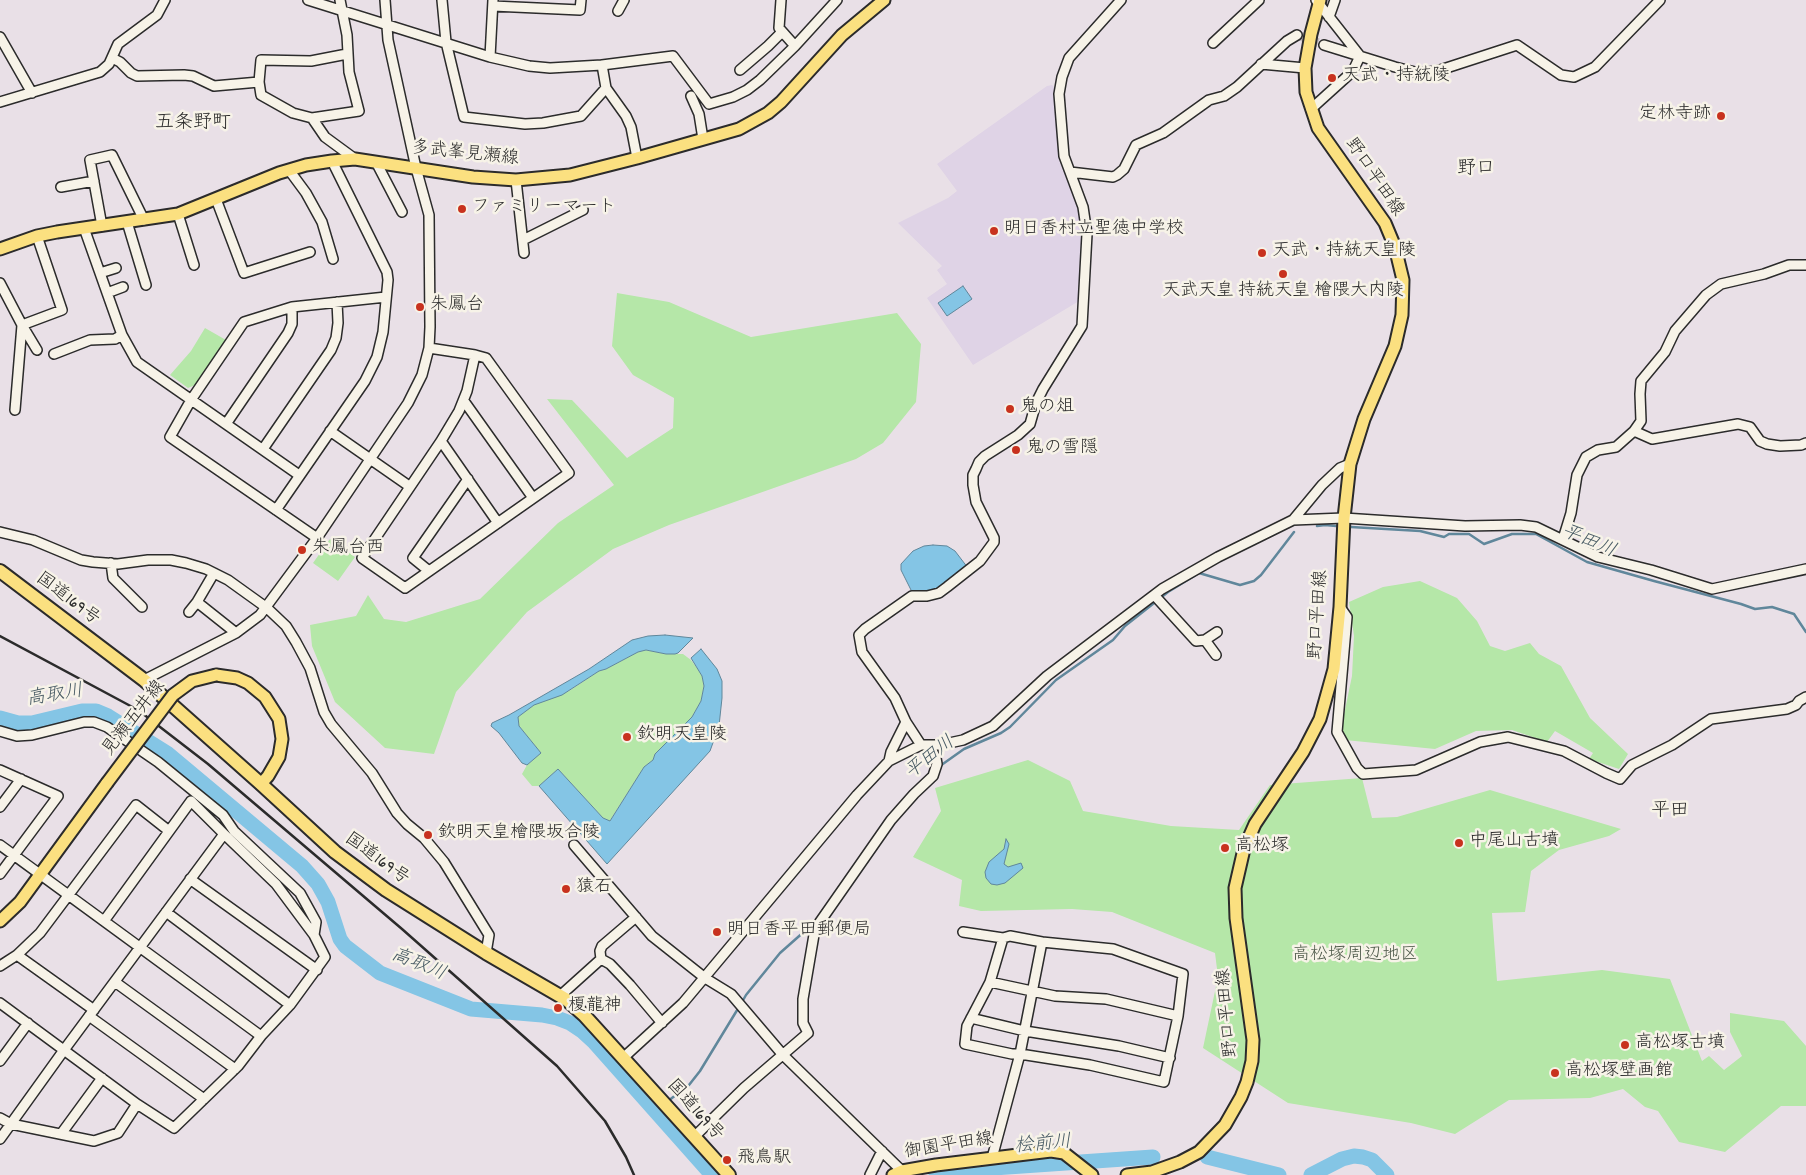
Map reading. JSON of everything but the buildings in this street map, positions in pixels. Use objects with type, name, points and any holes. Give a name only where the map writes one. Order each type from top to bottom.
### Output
[{"type":"highway","name":"国道169号","points":[[0,571],[144,680],[343,858],[386,890],[486,953],[561,996],[584,1015],[728,1175]]},
{"type":"main road","name":"多武峯見瀬線","points":[[0,249],[37,236],[178,214],[289,170],[332,162],[355,159],[473,177],[516,180],[570,175],[740,129],[768,113],[781,102],[842,35],[884,0]]},
{"type":"main road","name":"野口平田線","points":[[1127,1175],[1152,1172],[1180,1162],[1199,1152],[1225,1126],[1247,1082],[1252,1061],[1253,1040],[1236,918],[1235,888],[1244,849],[1255,824],[1303,752],[1320,719],[1334,669],[1340,607],[1344,518],[1350,464],[1364,419],[1395,346],[1402,315],[1403,280],[1395,246],[1385,223],[1318,128],[1306,92],[1305,68],[1319,1]]},
{"type":"main road","name":"見瀬五井線","points":[[0,921],[20,902],[173,695],[192,681],[216,675],[237,678],[248,683],[265,698],[279,719],[282,739],[279,757],[262,784]]},
{"type":"main road","name":"御園平田線","points":[[897,1173],[992,1158],[1051,1152],[1064,1153],[1089,1172]]},
{"type":"street","points":[[0,102],[105,69],[118,44],[157,15],[165,0]]},
{"type":"street","points":[[308,0],[490,57],[550,68],[602,65],[673,56],[709,104],[747,90],[760,80],[795,46],[837,0]]},
{"type":"street","points":[[340,0],[348,35],[347,54],[349,72],[359,111],[312,118],[292,113],[261,95],[259,82],[261,60],[311,61],[347,54]]},
{"type":"street","points":[[144,680],[236,633],[267,608],[317,538],[408,403],[422,375],[429,348],[429,222],[427,204],[416,168],[386,25],[385,0]]},
{"type":"street","points":[[442,0],[446,42],[464,117],[525,124],[543,123],[581,116],[606,88]]},
{"type":"street","points":[[490,57],[493,3],[580,10],[581,0]]},
{"type":"street","points":[[618,11],[624,0]]},
{"type":"street","points":[[781,0],[779,28],[795,46]]},
{"type":"street","points":[[694,1137],[744,1088],[808,1033],[803,1023],[803,999],[815,929],[891,820],[933,776],[937,764],[936,758],[906,722],[895,698],[862,652],[859,635],[912,596],[927,596],[939,593],[947,588],[980,561],[994,542],[994,538],[976,502],[973,475],[979,462],[985,456],[1018,436],[1030,424],[1043,388],[1082,326],[1087,234],[1082,208],[1064,156],[1059,94],[1062,77],[1069,58],[1121,0]]},
{"type":"street","points":[[1213,43],[1259,0]]},
{"type":"street","points":[[1329,17],[1335,0]]},
{"type":"street","points":[[1324,45],[1419,72],[1437,71],[1517,45],[1527,50],[1561,75],[1574,77],[1595,67],[1660,0]]},
{"type":"street","points":[[1319,1],[1329,17],[1360,56]]},
{"type":"street","points":[[740,70],[782,32]]},
{"type":"street","points":[[1070,172],[1113,177],[1117,175],[1124,169],[1136,145],[1163,132],[1209,100],[1224,96],[1237,87],[1287,41],[1297,35]]},
{"type":"street","points":[[0,37],[32,93]]},
{"type":"street","points":[[1311,109],[1353,71],[1360,56]]},
{"type":"street","points":[[112,58],[120,62],[130,74],[137,76],[193,76],[214,86],[259,82]]},
{"type":"street","points":[[1261,64],[1305,68]]},
{"type":"street","points":[[602,65],[606,88],[626,116],[634,138],[637,158]]},
{"type":"street","points":[[691,96],[699,114],[703,139]]},
{"type":"street","points":[[312,118],[325,137],[355,159]]},
{"type":"street","points":[[102,226],[90,160],[112,155],[144,220]]},
{"type":"street","points":[[276,510],[365,381],[377,357],[383,332],[388,280],[385,266],[370,240],[332,162]]},
{"type":"street","points":[[376,162],[402,212]]},
{"type":"street","points":[[289,170],[306,193],[322,222],[333,259]]},
{"type":"street","points":[[516,180],[524,253]]},
{"type":"street","points":[[61,187],[94,181]]},
{"type":"street","points":[[216,200],[244,273],[310,252]]},
{"type":"street","points":[[522,240],[583,210]]},
{"type":"street","points":[[178,214],[194,265]]},
{"type":"street","points":[[127,222],[146,285]]},
{"type":"street","points":[[84,228],[122,335],[137,362],[299,475]]},
{"type":"street","points":[[22,325],[62,310],[37,236]]},
{"type":"street","points":[[1563,539],[1571,513],[1577,475],[1586,457],[1598,450],[1616,447],[1634,431],[1641,421],[1641,381],[1665,352],[1675,331],[1706,295],[1721,284],[1764,274],[1789,265],[1806,265]]},
{"type":"street","points":[[100,273],[116,268]]},
{"type":"street","points":[[0,283],[37,350]]},
{"type":"street","points":[[107,293],[123,287]]},
{"type":"street","points":[[317,538],[170,437],[190,400],[244,322],[292,307],[386,297]]},
{"type":"street","points":[[264,449],[332,350],[338,323],[337,302]]},
{"type":"street","points":[[226,424],[288,333],[292,324],[292,307]]},
{"type":"street","points":[[15,410],[22,325]]},
{"type":"street","points":[[54,354],[90,340],[115,339],[122,335]]},
{"type":"street","points":[[429,348],[475,356],[486,358],[569,473],[405,588],[362,558],[441,441],[464,401],[475,356]]},
{"type":"street","points":[[464,401],[533,498]]},
{"type":"street","points":[[1634,431],[1652,439],[1738,424],[1750,427],[1760,441],[1767,444],[1780,446],[1801,445],[1806,442]]},
{"type":"street","points":[[330,431],[409,486]]},
{"type":"street","points":[[441,441],[498,523]]},
{"type":"street","points":[[623,1058],[683,1003],[846,808],[889,761],[924,745],[940,745],[963,740],[994,726],[1048,676],[1157,598],[1162,589],[1187,574],[1292,520],[1322,485],[1340,468],[1350,464]]},
{"type":"street","points":[[429,571],[413,558],[468,479]]},
{"type":"street","points":[[1292,520],[1344,518],[1465,526],[1536,527],[1598,557],[1651,570],[1712,589],[1806,569]]},
{"type":"street","points":[[0,532],[33,540],[81,560],[111,563],[170,560],[206,569],[228,580],[267,608],[286,626],[296,642],[310,668],[324,712],[331,724],[372,773],[397,813],[424,838],[444,862],[489,934],[486,953]]},
{"type":"street","points":[[111,563],[113,578],[142,607]]},
{"type":"street","points":[[189,612],[214,573]]},
{"type":"street","points":[[1157,598],[1196,641],[1205,640],[1218,632]]},
{"type":"street","points":[[197,602],[236,633]]},
{"type":"street","points":[[1340,607],[1347,617],[1337,732],[1360,773],[1363,774],[1416,770],[1480,742],[1508,737],[1564,751],[1606,773],[1620,778],[1632,765],[1672,746],[1711,719],[1786,710],[1806,697]]},
{"type":"street","points":[[1205,640],[1216,655]]},
{"type":"street","points":[[0,731],[17,736],[32,735],[84,722],[94,722],[107,727],[158,762],[223,815],[234,831],[300,893],[316,922],[314,935]]},
{"type":"street","points":[[889,761],[891,752],[906,722]]},
{"type":"street","points":[[0,770],[58,796],[0,874]]},
{"type":"street","points":[[0,807],[21,780]]},
{"type":"street","points":[[0,1003],[137,1104],[174,1128],[235,1069],[261,1036],[290,1005],[325,957],[314,935],[276,884],[191,801],[104,921]]},
{"type":"street","points":[[0,966],[17,955],[40,933],[136,805],[169,831]]},
{"type":"street","points":[[0,1139],[224,834]]},
{"type":"street","points":[[0,845],[261,1036]]},
{"type":"street","points":[[574,845],[652,936],[705,978],[731,994],[783,1055],[882,1151],[897,1173]]},
{"type":"street","points":[[190,879],[317,970]]},
{"type":"street","points":[[166,912],[290,1005]]},
{"type":"street","points":[[601,959],[600,951],[602,946],[636,917]]},
{"type":"street","points":[[963,932],[1113,949],[1183,974],[1178,1016],[1164,1082],[1090,1065],[1012,1054],[965,1044],[967,1026],[990,982],[1003,938]]},
{"type":"street","points":[[992,1158],[1020,1054],[1042,942]]},
{"type":"street","points":[[17,955],[204,1099]]},
{"type":"street","points":[[601,959],[610,964],[662,1023]]},
{"type":"street","points":[[561,996],[601,959]]},
{"type":"street","points":[[115,982],[235,1069]]},
{"type":"street","points":[[990,982],[1055,996],[1106,999],[1178,1016]]},
{"type":"street","points":[[971,1018],[1025,1031],[1119,1046],[1170,1058]]},
{"type":"street","points":[[0,1061],[28,1023]]},
{"type":"street","points":[[61,1134],[102,1078]]},
{"type":"street","points":[[0,1118],[11,1124],[94,1140],[118,1133],[137,1104]]},
{"type":"street","points":[[870,1175],[882,1151]]},
{"type":"shaded area","name":"明日香村立聖徳中学校","points":[[1052,85],[1057,90],[1060,152],[1081,212],[1083,240],[1079,301],[973,365],[927,298],[947,284],[937,270],[942,266],[898,223],[948,198],[957,191],[937,164],[1047,86]]},
{"type":"green space","points":[[617,293],[669,302],[751,337],[897,313],[921,344],[916,402],[883,443],[856,459],[669,525],[613,549],[527,612],[456,692],[434,754],[385,748],[335,702],[312,646],[310,625],[356,616],[368,595],[384,619],[406,622],[480,599],[558,523],[614,485],[547,399],[572,400],[627,458],[673,428],[674,398],[633,375],[612,346]]},
{"type":"green space","points":[[205,328],[226,340],[195,385],[188,388],[170,375],[191,351]]},
{"type":"green space","points":[[330,539],[355,557],[338,581],[313,563]]},
{"type":"green space","points":[[1420,581],[1457,598],[1477,621],[1490,646],[1505,651],[1530,643],[1539,654],[1561,666],[1590,718],[1628,754],[1619,769],[1589,759],[1593,753],[1555,731],[1547,742],[1512,730],[1476,731],[1435,749],[1345,740],[1341,729],[1352,676],[1354,636],[1349,602],[1383,587]]},
{"type":"green space","points":[[646,650],[666,654],[683,654],[691,660],[702,676],[704,686],[701,701],[692,717],[655,754],[653,760],[644,767],[609,822],[603,818],[558,769],[539,786],[532,786],[522,774],[527,765],[541,753],[519,726],[518,717],[534,705],[569,691],[599,671]]},
{"type":"green space","name":"高松塚周辺地区","points":[[1028,760],[1070,781],[1083,811],[1171,826],[1239,830],[1270,785],[1362,778],[1372,818],[1397,817],[1490,790],[1621,829],[1609,836],[1559,850],[1531,871],[1525,912],[1492,913],[1497,981],[1602,970],[1670,979],[1702,1061],[1709,1056],[1724,1070],[1742,1056],[1730,1032],[1730,1013],[1784,1021],[1806,1046],[1806,1106],[1781,1106],[1725,1152],[1679,1142],[1658,1111],[1645,1107],[1623,1089],[1590,1098],[1509,1100],[1455,1134],[1411,1123],[1288,1103],[1203,1048],[1218,977],[1215,953],[1112,912],[1072,909],[981,911],[959,906],[962,880],[913,857],[941,811],[935,788]]},
{"type":"water","points":[[963,286],[972,299],[947,316],[938,303]]},
{"type":"water","points":[[924,546],[947,546],[955,551],[968,568],[938,590],[913,594],[901,570],[901,564],[913,551]]},
{"type":"water","points":[[665,635],[693,638],[675,654],[646,650],[638,652],[599,671],[562,695],[534,705],[518,717],[519,726],[541,753],[527,765],[522,763],[499,733],[491,726],[492,723],[589,669],[632,640],[648,636]]},
{"type":"water","points":[[701,649],[717,669],[722,681],[719,726],[710,751],[607,864],[539,786],[558,769],[603,818],[610,821],[644,767],[653,760],[655,754],[692,717],[701,701],[704,686],[702,676],[691,658]]},
{"type":"water","points":[[1006,839],[1009,844],[1004,864],[1008,867],[1021,863],[1023,868],[1005,883],[991,884],[986,878],[985,872],[989,862],[1004,849]]},
{"type":"waterway","name":"平田川","points":[[1317,526],[1336,526]]},
{"type":"waterway","name":"平田川","points":[[1351,527],[1420,531],[1444,537],[1449,534],[1469,534],[1484,544],[1512,534],[1536,534],[1587,562],[1755,609],[1772,607],[1794,614],[1806,632]]},
{"type":"waterway","name":"平田川","points":[[940,766],[964,749],[1001,733],[1010,727],[1056,680],[1113,640],[1125,626],[1168,592],[1199,573],[1240,585],[1254,581],[1261,575],[1294,532]]},
{"type":"waterway","name":"高取川","points":[[0,718],[18,723],[32,723],[82,711],[96,711],[108,716],[167,753],[302,866],[318,884],[328,902],[340,939],[345,946],[380,973],[471,1009],[542,1015],[570,1023],[594,1042],[712,1175]]},
{"type":"waterway","name":"平田川","points":[[742,1002],[780,953],[815,922]]},
{"type":"waterway","name":"平田川","points":[[668,1101],[689,1085],[700,1071],[739,1007]]},
{"type":"waterway","name":"平田川","points":[[655,1111],[662,1106]]},
{"type":"waterway","name":"桧前川","points":[[1311,1175],[1342,1159],[1354,1156],[1372,1160],[1387,1175]]},
{"type":"waterway","name":"桧前川","points":[[936,1175],[979,1169],[1153,1157]]},
{"type":"waterway","name":"桧前川","points":[[1207,1157],[1279,1175]]},
{"type":"tunnel","points":[[1297,35],[1324,45]]},
{"type":"railway","points":[[0,636],[138,710],[208,764],[402,929],[557,1066],[605,1121],[634,1175]]},
{"type":"place","name":"天武・持統陵","points":[[1332,78]]},
{"type":"place","name":"定林寺跡","points":[[1721,116]]},
{"type":"place","name":"ファミリーマート","points":[[462,209]]},
{"type":"place","name":"明日香村立聖徳中学校","points":[[994,231]]},
{"type":"place","name":"天武・持統天皇陵","points":[[1262,253]]},
{"type":"place","name":"天武天皇 持統天皇 檜隈大内陵","points":[[1283,274]]},
{"type":"place","name":"朱鳳台","points":[[420,307]]},
{"type":"place","name":"鬼の俎","points":[[1010,409]]},
{"type":"place","name":"鬼の雪隠","points":[[1016,450]]},
{"type":"place","name":"朱鳳台西","points":[[302,550]]},
{"type":"place","name":"欽明天皇陵","points":[[627,737]]},
{"type":"place","name":"欽明天皇檜隈坂合陵","points":[[428,835]]},
{"type":"place","name":"中尾山古墳","points":[[1459,843]]},
{"type":"place","name":"高松塚","points":[[1225,848]]},
{"type":"place","name":"猿石","points":[[566,889]]},
{"type":"place","name":"明日香平田郵便局","points":[[717,932]]},
{"type":"place","name":"榎龍神","points":[[558,1008]]},
{"type":"place","name":"高松塚古墳","points":[[1625,1045]]},
{"type":"place","name":"高松塚壁画館","points":[[1555,1073]]},
{"type":"place","name":"飛鳥駅","points":[[727,1160]]},
{"type":"district","name":"五条野町","points":[[193,124]]},
{"type":"district","name":"野口","points":[[1476,170]]},
{"type":"district","name":"平田","points":[[1670,812]]}]
